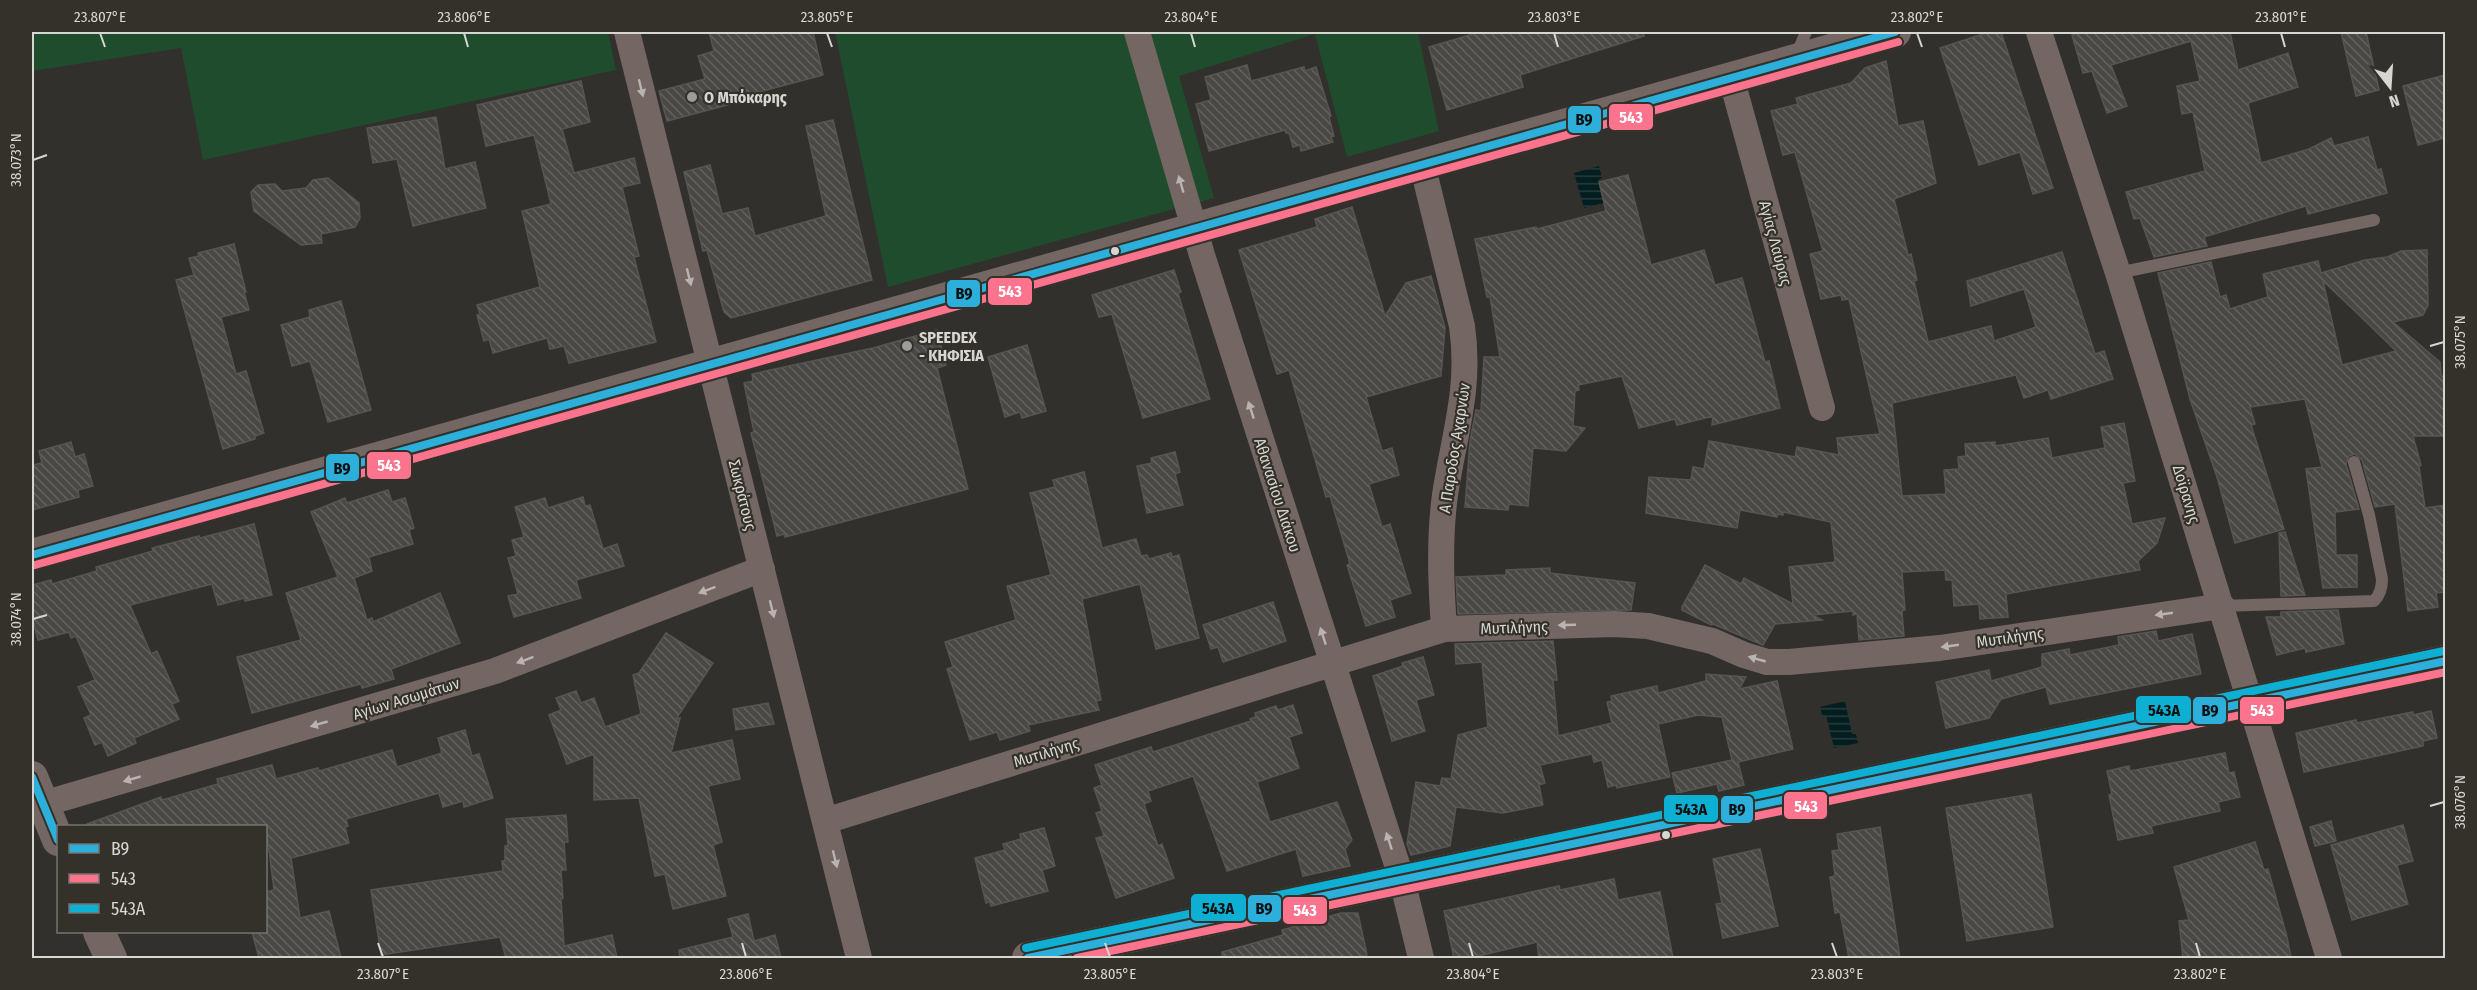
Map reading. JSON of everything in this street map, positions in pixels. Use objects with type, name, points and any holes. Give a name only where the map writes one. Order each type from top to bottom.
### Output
[{"type":"street","name":"Σωκράτους","points":[[627,32],[859,958]]},
{"type":"street","name":"Αθανασίου Διάκου","points":[[1137,32],[1194,228],[1402,880],[1421,958]]},
{"type":"street","points":[[32,555],[1731,77],[1800,46],[1895,32]]},
{"type":"street","name":"Δοϊρανης","points":[[2039,32],[2118,273],[2329,958]]},
{"type":"street","name":"Αγίας Λαύρας","points":[[1731,77],[1822,408]]},
{"type":"street","name":"Α Παροδος Αχαρνών","points":[[1422,164],[1462,326],[1466,353],[1465,392],[1445,495],[1442,529],[1440,564],[1444,629]]},
{"type":"street","name":"Αγίων Ασωμάτων","points":[[37,791],[495,671],[762,569]]},
{"type":"street","name":"Μυτιλήνης","points":[[825,820],[1444,629],[1614,624],[1648,626],[1712,641],[1767,662],[1789,662],[1940,648],[2222,606]]},
{"type":"street","points":[[1028,958],[2445,660]]},
{"type":"street","points":[[37,791],[57,838]]},
{"type":"street","points":[[99,933],[111,958]]},
{"type":"lane","points":[[2118,273],[2374,220]]},
{"type":"lane","points":[[2222,606],[2374,601],[2378,597],[2382,588],[2382,579],[2369,515],[2354,462]]},
{"type":"green space","points":[[32,32],[608,32],[616,70],[203,160],[181,48],[32,71]]},
{"type":"green space","points":[[835,32],[1418,32],[1439,131],[1347,157],[1315,34],[1179,76],[1214,198],[888,287]]},
{"type":"water","points":[[1599,166],[1602,178],[1598,180],[1604,203],[1584,208],[1574,173]]},
{"type":"water","points":[[1845,701],[1852,734],[1856,734],[1858,743],[1834,748],[1826,715],[1822,715],[1820,707]]},
{"type":"building","points":[[709,32],[813,32],[823,75],[733,99],[735,103],[667,121],[659,91],[705,79],[698,56],[714,51]]},
{"type":"building","points":[[1480,32],[1643,32],[1644,36],[1520,75],[1523,87],[1447,110],[1429,47]]},
{"type":"building","points":[[1989,32],[2001,32],[2053,188],[2033,194],[2020,152],[1979,165],[1940,48]]},
{"type":"building","points":[[2084,32],[2230,32],[2238,70],[2288,53],[2298,87],[2248,103],[2261,163],[2309,149],[2331,138],[2334,146],[2368,137],[2377,170],[2381,169],[2387,193],[2308,214],[2306,206],[2204,237],[2207,246],[2154,257],[2140,218],[2134,219],[2126,192],[2205,171],[2193,112],[2182,114],[2177,86],[2200,81],[2191,41],[2111,65],[2127,106],[2107,113],[2092,71],[2083,73],[2072,35]]},
{"type":"building","points":[[2341,32],[2366,32],[2379,90],[2356,96]]},
{"type":"building","points":[[1886,61],[1898,126],[1923,121],[1936,183],[1894,199],[1908,255],[1911,254],[1917,280],[1914,281],[1928,342],[1991,326],[1994,341],[2036,327],[2024,289],[1971,306],[1967,281],[2062,252],[2095,354],[2104,351],[2113,379],[2051,399],[2048,390],[2024,398],[2016,375],[1892,403],[1902,496],[1946,494],[1944,470],[1959,469],[1958,457],[1966,456],[1965,444],[1995,442],[1995,446],[2048,438],[2052,458],[2105,448],[2101,427],[2124,423],[2135,481],[2123,483],[2132,524],[2165,518],[2157,543],[2138,561],[2140,570],[2006,594],[2008,617],[1980,619],[1979,604],[1954,606],[1952,580],[1946,580],[1945,570],[1902,572],[1905,610],[1902,611],[1904,636],[1859,640],[1857,614],[1853,615],[1853,611],[1812,615],[1822,620],[1775,624],[1763,645],[1711,625],[1682,610],[1682,607],[1705,565],[1741,584],[1744,578],[1793,604],[1789,567],[1835,562],[1831,522],[1783,512],[1783,515],[1778,514],[1777,517],[1740,510],[1737,528],[1646,513],[1649,477],[1691,480],[1693,467],[1704,469],[1709,441],[1795,457],[1797,447],[1839,455],[1837,438],[1880,434],[1849,299],[1842,300],[1841,295],[1821,299],[1810,254],[1823,251],[1795,152],[1783,155],[1771,111],[1798,104],[1796,98],[1851,83],[1865,68]]},
{"type":"building","points":[[1247,65],[1251,81],[1304,67],[1305,71],[1316,67],[1331,116],[1329,117],[1334,136],[1331,137],[1333,142],[1301,151],[1300,145],[1293,147],[1289,133],[1285,130],[1209,151],[1196,104],[1211,100],[1205,77]]},
{"type":"building","points":[[2445,75],[2445,138],[2418,145],[2403,86]]},
{"type":"building","points":[[581,81],[590,122],[562,129],[574,173],[634,158],[640,183],[622,187],[639,256],[634,257],[656,342],[569,363],[564,346],[550,349],[547,338],[493,353],[489,339],[484,341],[477,315],[480,314],[477,305],[540,287],[522,211],[551,204],[534,135],[486,146],[477,105]]},
{"type":"building","points":[[436,117],[445,169],[475,162],[486,208],[413,226],[397,159],[373,163],[367,128]]},
{"type":"building","points":[[833,120],[872,280],[731,318],[724,312],[707,250],[703,251],[684,172],[710,165],[722,214],[748,208],[755,236],[826,216],[806,126]]},
{"type":"building","points":[[1628,175],[1651,265],[1704,250],[1715,285],[1742,278],[1765,362],[1769,361],[1780,408],[1712,425],[1713,416],[1677,425],[1675,419],[1639,428],[1622,376],[1578,385],[1579,390],[1575,391],[1573,426],[1585,428],[1566,451],[1533,448],[1528,506],[1509,504],[1508,510],[1465,507],[1470,441],[1476,410],[1481,411],[1484,357],[1500,357],[1490,297],[1487,297],[1475,239],[1536,227],[1537,229],[1606,211],[1599,182]]},
{"type":"building","points":[[328,178],[359,203],[360,218],[355,227],[321,234],[322,243],[301,245],[254,211],[251,192],[258,185],[275,184],[282,191],[306,188],[313,180]]},
{"type":"building","points":[[1352,207],[1385,316],[1406,283],[1431,276],[1445,328],[1441,376],[1366,397],[1382,451],[1392,448],[1399,475],[1369,484],[1382,527],[1390,524],[1411,593],[1390,600],[1395,617],[1366,626],[1347,565],[1350,564],[1330,496],[1326,497],[1289,370],[1277,374],[1239,250],[1317,227],[1315,219]]},
{"type":"building","points":[[234,244],[249,310],[221,317],[236,374],[246,371],[264,433],[255,436],[255,439],[223,449],[176,280],[194,275],[189,258],[199,256],[198,253]]},
{"type":"building","points":[[2427,250],[2428,305],[2423,315],[2393,322],[2440,362],[2441,375],[2445,379],[2445,436],[2413,436],[2421,465],[2419,466],[2425,508],[2445,505],[2445,592],[2436,593],[2438,607],[2408,611],[2395,504],[2375,507],[2362,460],[2355,454],[2349,456],[2346,464],[2359,509],[2335,512],[2336,555],[2357,555],[2357,587],[2323,588],[2306,469],[2322,467],[2305,399],[2250,407],[2255,424],[2251,425],[2284,529],[2235,543],[2217,477],[2190,399],[2158,273],[2211,262],[2220,297],[2226,295],[2230,309],[2268,297],[2263,274],[2318,261],[2321,273],[2365,260],[2387,257],[2401,251]],"holes":[[[2323,281],[2396,351],[2342,365]]]},
{"type":"building","points":[[1174,270],[1181,292],[1178,293],[1210,399],[1143,418],[1112,314],[1099,317],[1092,295]]},
{"type":"building","points":[[341,301],[371,410],[328,422],[310,361],[292,366],[281,325],[310,317],[309,310]]},
{"type":"building","points":[[937,330],[946,365],[937,368],[968,489],[785,537],[784,534],[777,536],[751,433],[754,432],[744,383],[753,381],[752,374],[873,348]]},
{"type":"building","points":[[1027,345],[1046,411],[1022,418],[1020,412],[1005,417],[988,357]]},
{"type":"building","points":[[71,442],[75,457],[84,454],[93,486],[78,490],[79,497],[32,510],[32,465],[42,463],[39,451]]},
{"type":"building","points":[[1175,452],[1180,472],[1175,474],[1183,505],[1147,513],[1137,466],[1152,463],[1151,458]]},
{"type":"building","points":[[1084,472],[1102,548],[1136,539],[1141,556],[1147,555],[1149,559],[1171,553],[1172,557],[1179,555],[1199,638],[1156,649],[1140,584],[1082,599],[1101,700],[1096,701],[1099,710],[1028,725],[1030,731],[1000,740],[997,732],[970,740],[947,669],[953,667],[945,642],[1016,620],[1007,586],[1051,575],[1030,493],[1055,487],[1053,480]]},
{"type":"building","points":[[388,490],[392,502],[405,498],[414,528],[409,530],[413,544],[369,557],[372,571],[354,578],[367,620],[372,618],[373,622],[440,593],[460,643],[391,669],[394,679],[362,688],[361,684],[252,713],[237,657],[301,640],[286,593],[338,577],[311,512],[345,498],[347,503]]},
{"type":"building","points":[[583,497],[585,506],[590,505],[603,549],[617,544],[624,566],[576,580],[581,598],[514,617],[508,596],[518,594],[508,558],[516,556],[512,540],[524,537],[515,507],[545,498],[548,508]]},
{"type":"building","points":[[254,524],[272,595],[245,601],[245,598],[218,605],[212,584],[130,605],[151,654],[157,651],[179,701],[172,704],[179,719],[134,738],[136,743],[108,756],[102,742],[95,745],[84,718],[91,715],[78,687],[95,680],[76,636],[71,638],[69,632],[38,640],[32,617],[32,585],[51,580],[52,584],[97,571],[96,567],[153,551],[152,548]]},
{"type":"building","points":[[2285,532],[2305,595],[2281,596],[2279,533]]},
{"type":"building","points":[[1550,568],[1550,573],[1635,583],[1631,610],[1458,614],[1456,577],[1506,575],[1506,570]]},
{"type":"building","points":[[1273,602],[1286,641],[1223,662],[1218,647],[1211,649],[1203,625]]},
{"type":"building","points":[[2338,610],[2344,644],[2306,652],[2305,648],[2277,655],[2266,617],[2281,617],[2281,612]]},
{"type":"building","points":[[2156,631],[2158,641],[2192,634],[2201,674],[2050,704],[2046,687],[2001,699],[1989,718],[1946,728],[1936,682],[1989,670],[1991,681],[2042,667],[2042,654],[2069,649],[2070,655],[2119,645],[2118,637]]},
{"type":"building","points":[[666,633],[713,663],[676,719],[680,718],[671,753],[732,740],[740,779],[708,786],[722,842],[713,845],[726,896],[673,909],[665,874],[655,876],[639,798],[594,800],[594,754],[567,764],[549,715],[561,710],[556,698],[576,691],[581,703],[594,698],[605,727],[641,714],[633,675],[639,673]]},
{"type":"building","points":[[1553,641],[1557,680],[1553,680],[1558,736],[1612,723],[1607,702],[1612,701],[1611,696],[1657,686],[1658,693],[1706,681],[1706,674],[1746,677],[1739,689],[1777,681],[1793,749],[1738,762],[1744,785],[1719,791],[1717,784],[1677,793],[1672,773],[1732,760],[1722,717],[1698,715],[1658,724],[1670,777],[1617,788],[1616,785],[1608,787],[1602,760],[1594,762],[1592,754],[1540,765],[1545,783],[1539,785],[1543,805],[1503,813],[1456,807],[1450,846],[1411,855],[1407,844],[1416,782],[1440,786],[1442,778],[1451,779],[1458,735],[1488,727],[1482,662],[1456,664],[1455,644]]},
{"type":"building","points":[[1423,657],[1434,695],[1416,700],[1425,731],[1392,741],[1373,676],[1403,666],[1402,663]]},
{"type":"building","points":[[768,703],[774,724],[736,730],[733,709]]},
{"type":"building","points":[[1293,705],[1302,733],[1289,737],[1299,768],[1257,782],[1270,822],[1337,802],[1352,840],[1345,849],[1350,866],[1303,876],[1296,849],[1227,871],[1193,776],[1148,791],[1151,801],[1144,804],[1158,846],[1162,844],[1174,878],[1116,898],[1096,838],[1104,836],[1096,813],[1102,811],[1094,788],[1102,785],[1095,765],[1151,747],[1153,752],[1251,721],[1250,719],[1256,717],[1255,713],[1276,706],[1278,710]]},
{"type":"building","points":[[2431,711],[2437,738],[2423,741],[2423,746],[2304,772],[2296,733],[2356,720],[2357,723],[2413,712],[2413,715]]},
{"type":"building","points":[[465,730],[472,756],[479,754],[493,798],[464,807],[463,801],[443,807],[439,793],[346,819],[348,826],[345,827],[349,843],[291,858],[300,918],[329,911],[341,958],[259,958],[252,933],[267,933],[267,892],[274,890],[267,825],[87,824],[161,797],[162,800],[218,784],[217,779],[272,765],[276,779],[318,768],[319,771],[392,750],[397,767],[442,753],[438,738]]},
{"type":"building","points":[[2225,753],[2229,773],[2234,772],[2240,797],[2218,802],[2220,811],[2151,826],[2153,833],[2118,840],[2109,795],[2112,794],[2107,771],[2129,766],[2130,771]]},
{"type":"building","points":[[2031,794],[2053,927],[1967,941],[1946,808]]},
{"type":"building","points":[[566,815],[568,842],[564,842],[566,870],[561,870],[564,946],[612,935],[617,958],[506,958],[500,937],[381,955],[371,890],[503,871],[505,846],[508,846],[506,819]]},
{"type":"building","points":[[2331,821],[2336,841],[2315,846],[2310,827]]},
{"type":"building","points":[[2403,825],[2413,861],[2397,865],[2408,904],[2352,920],[2331,845]]},
{"type":"building","points":[[1880,827],[1900,958],[1849,958],[1840,912],[1835,913],[1830,877],[1835,876],[1832,851],[1839,850],[1837,834]]},
{"type":"building","points":[[1044,828],[1055,866],[1042,870],[1048,891],[991,906],[990,902],[986,903],[975,858],[1005,850],[1003,844],[1021,839],[1020,834]]},
{"type":"building","points":[[2255,842],[2264,870],[2268,869],[2291,958],[2183,958],[2179,921],[2189,920],[2174,867]]},
{"type":"building","points":[[1760,849],[1778,926],[1723,938],[1716,904],[1722,903],[1713,859]]},
{"type":"building","points":[[1614,879],[1618,900],[1660,892],[1673,958],[1539,958],[1537,942],[1470,958],[1454,958],[1444,911],[1559,886],[1560,890]]},
{"type":"building","points":[[1341,913],[1358,913],[1367,955],[1354,958],[1222,958],[1222,952],[1283,935],[1282,930]]},
{"type":"building","points":[[748,914],[754,941],[775,935],[781,958],[680,958],[679,950],[733,937],[728,919]]},
{"type":"transit line","name":"Β9","points":[[32,555],[1895,32]]},
{"type":"transit line","name":"543","points":[[35,565],[1898,42]]},
{"type":"transit line","name":"543A","points":[[1026,948],[2444,651]]},
{"type":"transit line","name":"Β9","points":[[1028,958],[2446,661]]},
{"type":"transit line","name":"543","points":[[1077,958],[2446,672]]},
{"type":"transit line","name":"Β9","points":[[32,777],[57,838]]},
{"type":"place","name":"Ο Μπόκαρης","points":[[692,97]]},
{"type":"place","name":"SPEEDEX - ΚΗΦΙΣΙΑ","points":[[907,346]]}]
